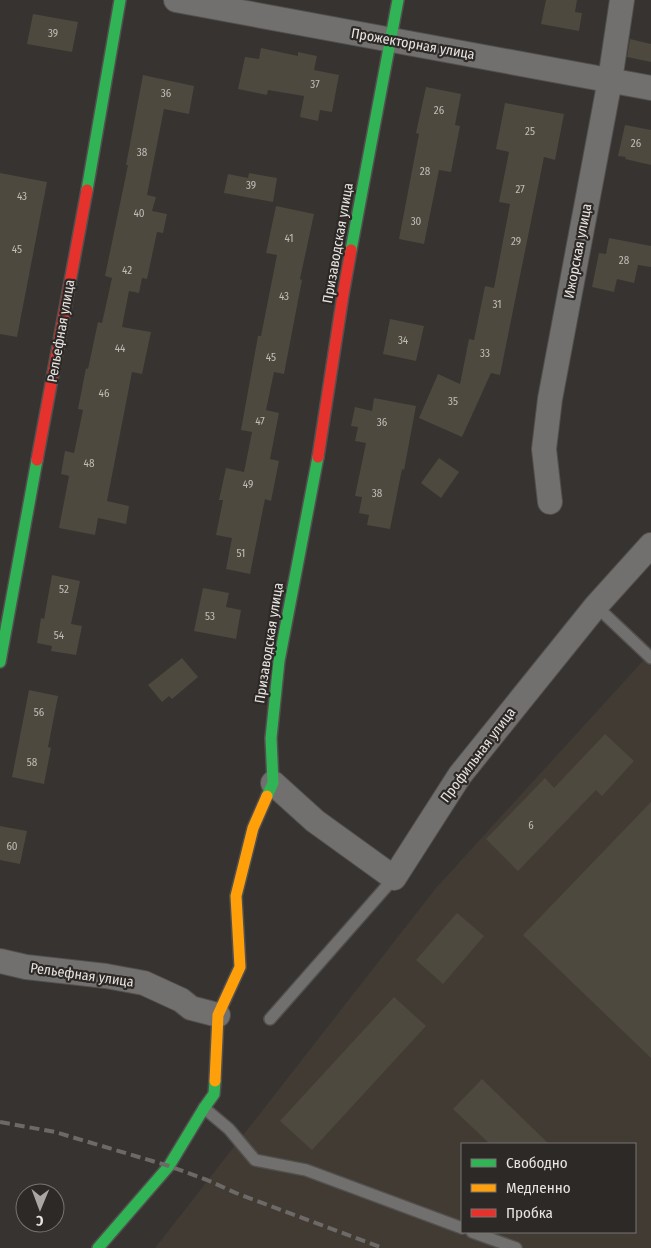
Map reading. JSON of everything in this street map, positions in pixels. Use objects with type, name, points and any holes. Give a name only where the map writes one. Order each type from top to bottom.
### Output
[{"type":"street","name":"Рельефная улица","points":[[0,662],[120,0]]},
{"type":"street","name":"Прожекторная улица","points":[[176,0],[651,88]]},
{"type":"street","name":"Призаводская улица","points":[[98,1248],[169,1166],[214,1094],[218,1015],[240,968],[236,896],[253,828],[273,783],[271,738],[279,661],[322,433],[343,295],[398,0]]},
{"type":"street","name":"Ижорская улица","points":[[550,502],[544,449],[550,400],[610,80],[622,0]]},
{"type":"street","name":"Профильная улица","points":[[394,878],[460,775],[596,606],[651,545]]},
{"type":"street","points":[[273,783],[315,820],[394,878]]},
{"type":"street","name":"Рельефная улица","points":[[0,960],[26,967],[106,976],[144,983],[181,1000],[191,1008],[218,1015]]},
{"type":"lane","points":[[596,606],[651,658]]},
{"type":"lane","points":[[270,1019],[394,878]]},
{"type":"lane","points":[[204,1108],[229,1129],[255,1160],[306,1170],[461,1228]]},
{"type":"lane","points":[[475,1233],[516,1248]]},
{"type":"shaded area","points":[[651,652],[651,1248],[155,1248],[436,888]]},
{"type":"building","points":[[546,0],[577,0],[575,12],[582,13],[579,31],[541,24]]},
{"type":"building","points":[[33,14],[78,22],[72,52],[27,44]]},
{"type":"building","points":[[630,39],[651,44],[651,62],[627,57]]},
{"type":"building","points":[[261,48],[298,56],[298,52],[317,56],[314,70],[339,75],[332,112],[320,110],[318,121],[300,117],[304,96],[268,90],[267,95],[238,89],[245,57],[259,59]]},
{"type":"building","points":[[143,75],[194,86],[189,114],[164,109],[147,195],[156,197],[152,211],[167,214],[163,233],[157,232],[147,279],[142,278],[139,293],[129,291],[122,327],[151,332],[142,374],[132,372],[107,501],[129,506],[126,524],[98,518],[95,535],[59,528],[69,476],[61,474],[65,451],[74,453],[83,410],[78,409],[86,368],[88,369],[98,322],[102,323],[112,278],[105,276],[128,165],[126,165]]},
{"type":"building","points":[[426,87],[461,94],[455,125],[460,126],[451,172],[439,170],[424,244],[399,239],[419,134],[416,133]]},
{"type":"building","points":[[505,103],[564,114],[555,160],[544,157],[500,375],[491,373],[462,437],[419,418],[438,374],[460,384],[469,339],[474,340],[485,286],[494,288],[510,204],[499,202],[509,152],[496,149]]},
{"type":"building","points":[[625,125],[651,130],[651,165],[618,156]]},
{"type":"building","points":[[0,173],[47,182],[17,337],[0,334]]},
{"type":"building","points":[[249,173],[277,178],[273,202],[224,193],[228,174],[248,178]]},
{"type":"building","points":[[276,206],[314,214],[300,279],[302,280],[284,374],[274,372],[266,410],[279,413],[270,459],[279,461],[271,501],[265,499],[250,574],[226,569],[232,538],[216,535],[223,500],[219,500],[226,468],[244,472],[252,432],[241,430],[258,336],[261,336],[277,255],[266,253]]},
{"type":"building","points":[[609,238],[651,246],[651,267],[638,265],[634,283],[617,279],[614,292],[592,287],[599,253],[606,254]]},
{"type":"building","points":[[390,319],[424,326],[416,361],[383,354]]},
{"type":"building","points":[[374,398],[416,406],[390,529],[367,525],[369,515],[359,513],[362,497],[355,496],[366,443],[355,441],[358,427],[351,426],[355,407],[372,411]]},
{"type":"building","points":[[439,458],[459,472],[441,498],[421,483]]},
{"type":"building","points":[[52,575],[80,581],[71,624],[82,626],[76,655],[51,651],[52,646],[37,643],[41,618],[44,619]]},
{"type":"building","points":[[203,588],[229,593],[226,607],[241,610],[236,639],[194,631]]},
{"type":"building","points":[[182,658],[198,677],[172,699],[169,696],[162,702],[148,685]]},
{"type":"building","points":[[29,690],[58,696],[48,747],[51,748],[44,784],[12,777]]},
{"type":"building","points":[[605,734],[634,761],[602,796],[596,790],[518,871],[486,839],[545,778],[554,788]]},
{"type":"building","points":[[651,802],[651,1058],[523,935]]},
{"type":"building","points":[[0,826],[27,831],[20,864],[0,860]]},
{"type":"building","points":[[457,913],[484,936],[443,984],[416,960]]},
{"type":"building","points":[[394,997],[426,1026],[312,1150],[280,1121]]},
{"type":"building","points":[[482,1079],[548,1143],[489,1143],[453,1109]]},
{"type":"railway","points":[[0,1122],[55,1132],[169,1166],[383,1248]]},
{"type":"traffic: fast","points":[[87,190],[120,0]]},
{"type":"traffic: fast","points":[[351,250],[398,0]]},
{"type":"traffic: fast","points":[[267,796],[273,783],[271,738],[279,661],[318,457]]},
{"type":"traffic: fast","points":[[0,662],[37,460]]},
{"type":"traffic: fast","points":[[98,1248],[169,1166],[214,1094],[215,1081]]},
{"type":"traffic: slow","points":[[215,1081],[218,1015],[240,967],[236,896],[253,828],[267,796]]},
{"type":"traffic: jam","points":[[37,460],[87,190]]},
{"type":"traffic: jam","points":[[318,457],[351,250]]}]
